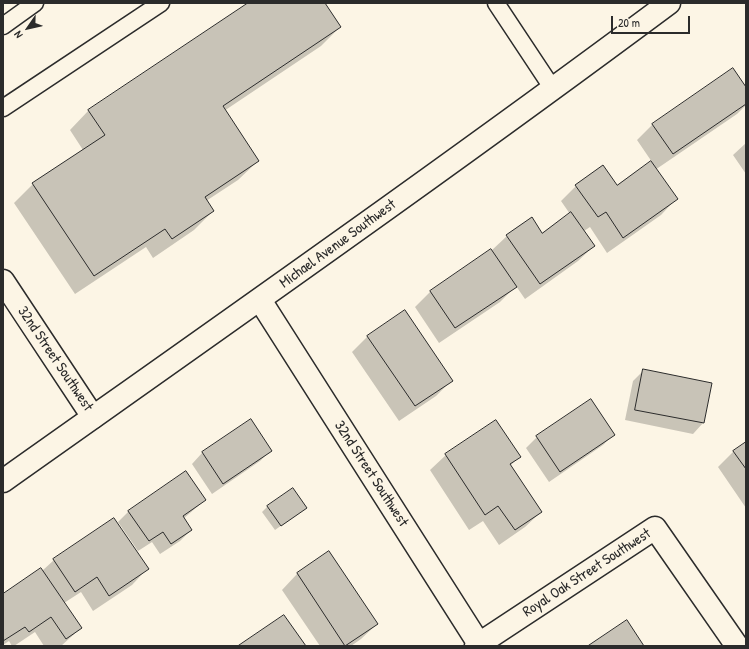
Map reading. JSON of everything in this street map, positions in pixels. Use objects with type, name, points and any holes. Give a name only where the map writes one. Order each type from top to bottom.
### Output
[{"type":"street","name":"Michael Avenue Southwest","points":[[3,481],[260,300],[553,89],[669,3]]},
{"type":"street","name":"32nd Street Southwest","points":[[3,281],[93,417]]},
{"type":"street","name":"32nd Street Southwest","points":[[260,300],[478,645]]},
{"type":"street","name":"Royal Oak Street Southwest","points":[[478,645],[655,528],[737,646]]},
{"type":"lane","points":[[3,26],[35,3]]},
{"type":"lane","points":[[3,108],[161,3]]},
{"type":"lane","points":[[496,3],[553,89]]},
{"type":"building","points":[[248,3],[325,3],[341,27],[223,106],[259,161],[205,197],[214,211],[172,239],[165,229],[94,276],[32,183],[105,135],[88,110]]},
{"type":"building","points":[[733,68],[746,87],[746,104],[673,154],[652,124]]},
{"type":"building","points":[[651,161],[678,199],[623,238],[606,212],[598,217],[575,185],[603,165],[617,185]]},
{"type":"building","points":[[571,212],[595,246],[540,284],[506,235],[532,217],[542,233]]},
{"type":"building","points":[[491,249],[517,287],[455,328],[430,291]]},
{"type":"building","points":[[405,310],[453,381],[415,406],[367,336]]},
{"type":"building","points":[[643,369],[712,383],[704,423],[635,410]]},
{"type":"building","points":[[591,399],[615,435],[560,472],[536,436]]},
{"type":"building","points":[[251,419],[272,451],[223,484],[202,452]]},
{"type":"building","points":[[496,420],[521,457],[510,464],[542,512],[515,530],[498,506],[485,515],[445,454]]},
{"type":"building","points":[[746,442],[746,469],[733,451]]},
{"type":"building","points":[[186,471],[206,500],[183,516],[192,530],[171,544],[163,532],[149,541],[128,511]]},
{"type":"building","points":[[293,488],[307,508],[281,526],[267,506]]},
{"type":"building","points":[[114,518],[149,569],[109,596],[97,577],[75,592],[53,559]]},
{"type":"building","points":[[329,551],[378,624],[345,646],[297,573]]},
{"type":"building","points":[[41,568],[82,628],[66,639],[51,617],[29,632],[25,627],[3,641],[3,594]]},
{"type":"building","points":[[284,615],[306,646],[238,646]]},
{"type":"building","points":[[627,620],[644,646],[588,646]]}]
